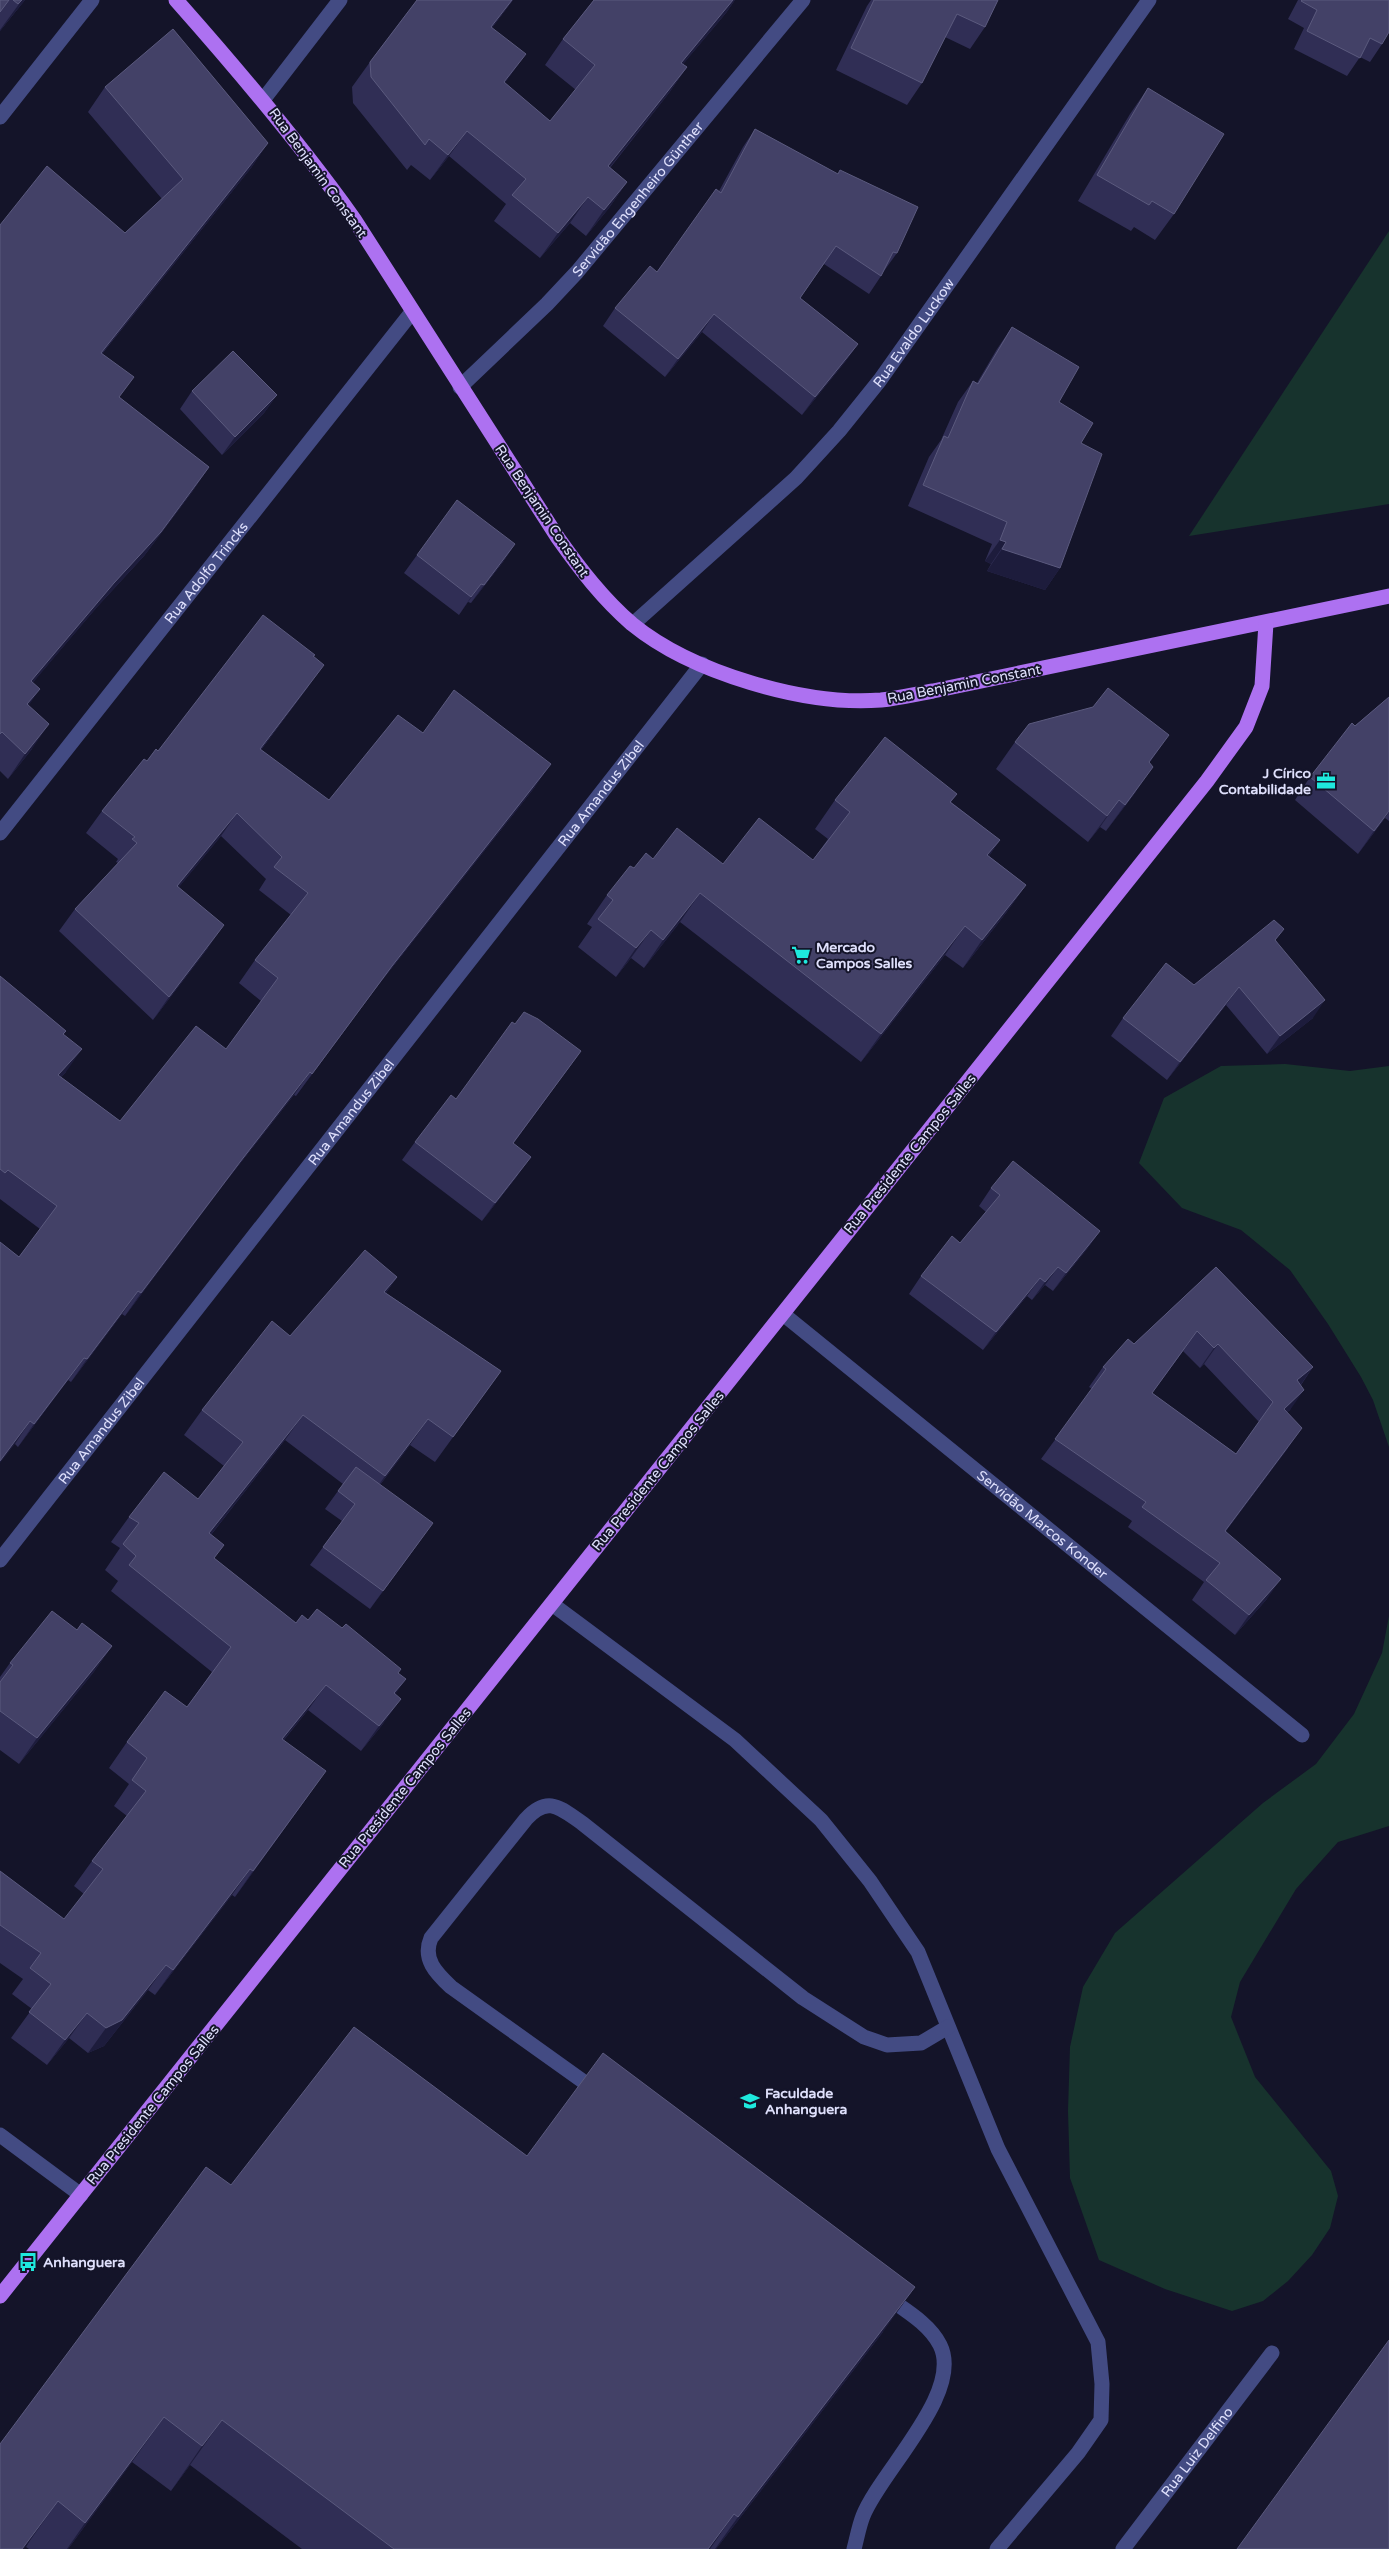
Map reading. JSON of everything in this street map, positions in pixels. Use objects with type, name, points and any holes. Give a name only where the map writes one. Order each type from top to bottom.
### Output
[{"type":"main road","name":"Rua Benjamin Constant","points":[[176,0],[264,100],[354,219],[558,538],[592,584],[633,624],[669,648],[702,664],[770,689],[825,699],[880,700],[934,691],[1266,624],[1389,596]]},
{"type":"main road","name":"Rua Presidente Campos Salles","points":[[0,2296],[1208,781],[1246,727],[1262,686],[1266,624]]},
{"type":"street","points":[[0,117],[92,0]]},
{"type":"street","points":[[264,100],[340,0]]},
{"type":"street","name":"Servidão Engenheiro Günther","points":[[460,387],[548,304],[577,272],[803,0]]},
{"type":"street","name":"Rua Evaldo Luckow","points":[[633,624],[796,478],[839,431],[885,372],[1149,0]]},
{"type":"street","name":"Rua Adolfo Trincks","points":[[0,833],[412,312]]},
{"type":"street","name":"Rua Amandus Zibel","points":[[0,1560],[702,664]]},
{"type":"street","name":"Servidão Marcos Konder","points":[[783,1314],[1302,1735]]},
{"type":"street","points":[[552,1604],[735,1740],[821,1820],[870,1881],[918,1952],[998,2149],[1098,2342],[1102,2384],[1101,2420],[1078,2453],[997,2549]]},
{"type":"street","points":[[607,2098],[451,1987],[436,1973],[428,1954],[431,1938],[526,1819],[535,1809],[546,1805],[558,1807],[582,1823],[803,1998],[864,2037],[887,2045],[921,2043],[948,2027]]},
{"type":"street","points":[[0,2135],[81,2195]]},
{"type":"street","points":[[854,2549],[863,2515],[929,2412],[945,2375],[940,2345],[920,2321],[874,2288]]},
{"type":"street","name":"Rua Luiz Delfino","points":[[1123,2549],[1272,2353]]},
{"type":"green space","points":[[1389,231],[1389,504],[1189,536]]},
{"type":"green space","points":[[1285,1064],[1350,1071],[1389,1066],[1389,1447],[1373,1400],[1361,1377],[1328,1324],[1290,1270],[1241,1230],[1182,1208],[1139,1163],[1164,1098],[1221,1066]]},
{"type":"green space","points":[[1389,1616],[1389,1826],[1338,1842],[1296,1889],[1240,1982],[1231,2017],[1255,2077],[1331,2171],[1338,2196],[1330,2228],[1312,2255],[1288,2281],[1263,2301],[1232,2311],[1165,2289],[1099,2260],[1070,2178],[1068,2111],[1070,2047],[1083,1987],[1115,1933],[1263,1803],[1316,1764],[1354,1714],[1382,1653]]},
{"type":"building","points":[[0,0],[9,0],[0,12]]},
{"type":"building","points":[[13,0],[22,0],[18,4]]},
{"type":"building","points":[[417,0],[512,0],[491,27],[526,54],[504,82],[550,121],[595,65],[563,39],[594,0],[733,0],[681,63],[687,67],[608,166],[627,182],[604,210],[588,197],[558,233],[512,195],[526,179],[467,131],[448,155],[429,139],[425,145],[371,77],[370,62]]},
{"type":"building","points":[[874,0],[998,0],[985,27],[957,14],[922,83],[851,48]]},
{"type":"building","points":[[1302,0],[1389,0],[1389,32],[1382,44],[1370,38],[1360,58],[1307,31],[1317,10]]},
{"type":"building","points":[[173,29],[268,143],[101,353],[134,377],[119,397],[209,467],[161,532],[114,583],[31,681],[40,689],[27,704],[49,724],[25,754],[2,732],[0,734],[0,225],[47,166],[125,233],[183,179],[105,87]]},
{"type":"building","points":[[1148,88],[1224,134],[1174,214],[1152,201],[1149,205],[1097,175]]},
{"type":"building","points":[[755,129],[838,174],[840,170],[918,207],[897,253],[893,252],[881,276],[836,246],[800,298],[858,344],[815,397],[714,314],[678,359],[615,308],[650,266],[657,272],[716,189],[721,193]]},
{"type":"building","points":[[1012,327],[1079,367],[1059,402],[1093,423],[1081,443],[1102,454],[1060,568],[1002,549],[1006,542],[1000,540],[1007,522],[923,485],[944,436],[948,438],[973,381],[978,384]]},
{"type":"building","points":[[233,351],[277,395],[235,437],[192,391]]},
{"type":"building","points":[[457,500],[515,544],[484,585],[481,584],[471,597],[417,555]]},
{"type":"building","points":[[263,615],[315,655],[313,656],[324,665],[260,749],[329,800],[398,715],[423,733],[454,690],[551,764],[392,966],[312,1074],[310,1072],[240,1162],[141,1293],[138,1291],[87,1359],[84,1358],[34,1424],[30,1421],[0,1461],[0,1242],[19,1257],[57,1206],[8,1170],[5,1173],[0,1169],[0,976],[66,1031],[63,1034],[82,1049],[58,1075],[120,1121],[196,1026],[226,1049],[278,978],[255,960],[308,893],[274,867],[282,857],[237,813],[177,886],[224,925],[169,997],[75,909],[137,843],[132,839],[135,837],[102,811],[144,759],[147,761],[156,749],[158,751]]},
{"type":"building","points":[[1108,688],[1169,735],[1149,762],[1153,767],[1125,805],[1119,800],[1107,816],[1015,742],[1029,724],[1093,707]]},
{"type":"building","points":[[1389,697],[1389,811],[1374,831],[1310,777],[1352,723],[1355,726]]},
{"type":"building","points":[[885,737],[957,794],[950,802],[1000,840],[987,855],[1026,885],[982,940],[965,926],[881,1034],[700,893],[663,940],[651,930],[636,948],[598,919],[613,900],[607,895],[630,866],[634,868],[646,853],[653,859],[677,828],[723,864],[759,818],[813,860],[850,812],[835,800]]},
{"type":"building","points":[[1274,920],[1284,929],[1275,940],[1325,1000],[1280,1036],[1239,987],[1180,1062],[1123,1018],[1166,963],[1194,985]]},
{"type":"building","points":[[524,1012],[538,1019],[581,1051],[513,1143],[531,1157],[495,1203],[415,1142],[451,1095],[456,1099],[512,1022],[515,1024]]},
{"type":"building","points":[[1013,1161],[1100,1231],[1066,1273],[1058,1267],[1045,1282],[1040,1278],[996,1332],[921,1276],[952,1236],[960,1243],[1000,1195],[991,1188]]},
{"type":"building","points":[[365,1250],[397,1277],[384,1292],[501,1371],[453,1437],[428,1419],[385,1476],[303,1415],[209,1533],[224,1545],[214,1558],[296,1623],[302,1615],[308,1620],[317,1609],[342,1628],[346,1624],[401,1669],[398,1673],[406,1679],[394,1693],[401,1699],[379,1726],[326,1685],[282,1739],[326,1771],[253,1871],[250,1869],[173,1970],[166,1965],[122,2020],[106,2028],[87,2013],[65,2040],[29,2012],[51,1984],[30,1968],[41,1953],[0,1925],[0,1871],[64,1919],[103,1869],[92,1861],[146,1791],[132,1780],[147,1758],[127,1742],[165,1691],[187,1707],[231,1647],[129,1565],[136,1556],[123,1544],[139,1523],[129,1517],[164,1472],[198,1499],[243,1442],[202,1410],[272,1321],[290,1336]]},
{"type":"building","points":[[1216,1267],[1313,1367],[1297,1380],[1304,1390],[1284,1409],[1302,1428],[1225,1531],[1281,1579],[1249,1615],[1206,1580],[1220,1563],[1142,1507],[1146,1502],[1055,1439],[1106,1369],[1103,1367],[1128,1339],[1134,1344]],"holes":[[[1197,1331],[1214,1348],[1218,1344],[1273,1402],[1236,1454],[1152,1393]]]},
{"type":"building","points":[[356,1467],[433,1523],[383,1591],[323,1547],[355,1504],[338,1491]]},
{"type":"building","points":[[52,1611],[77,1630],[82,1623],[112,1646],[37,1738],[0,1711],[0,1682],[13,1665],[10,1663]]},
{"type":"building","points":[[354,2027],[527,2156],[603,2053],[915,2287],[738,2517],[734,2514],[708,2549],[394,2549],[222,2420],[202,2446],[164,2417],[85,2523],[58,2501],[22,2549],[0,2549],[0,2444],[206,2167],[231,2185]]},
{"type":"building","points":[[1389,2340],[1389,2549],[1237,2549]]},
{"type":"place","name":"J Círico Contabilidade","points":[[1326,781]]},
{"type":"place","name":"Mercado Campos Salles","points":[[801,955]]},
{"type":"place","name":"Faculdade Anhanguera","points":[[750,2101]]},
{"type":"place","name":"Anhanguera","points":[[28,2262]]}]
